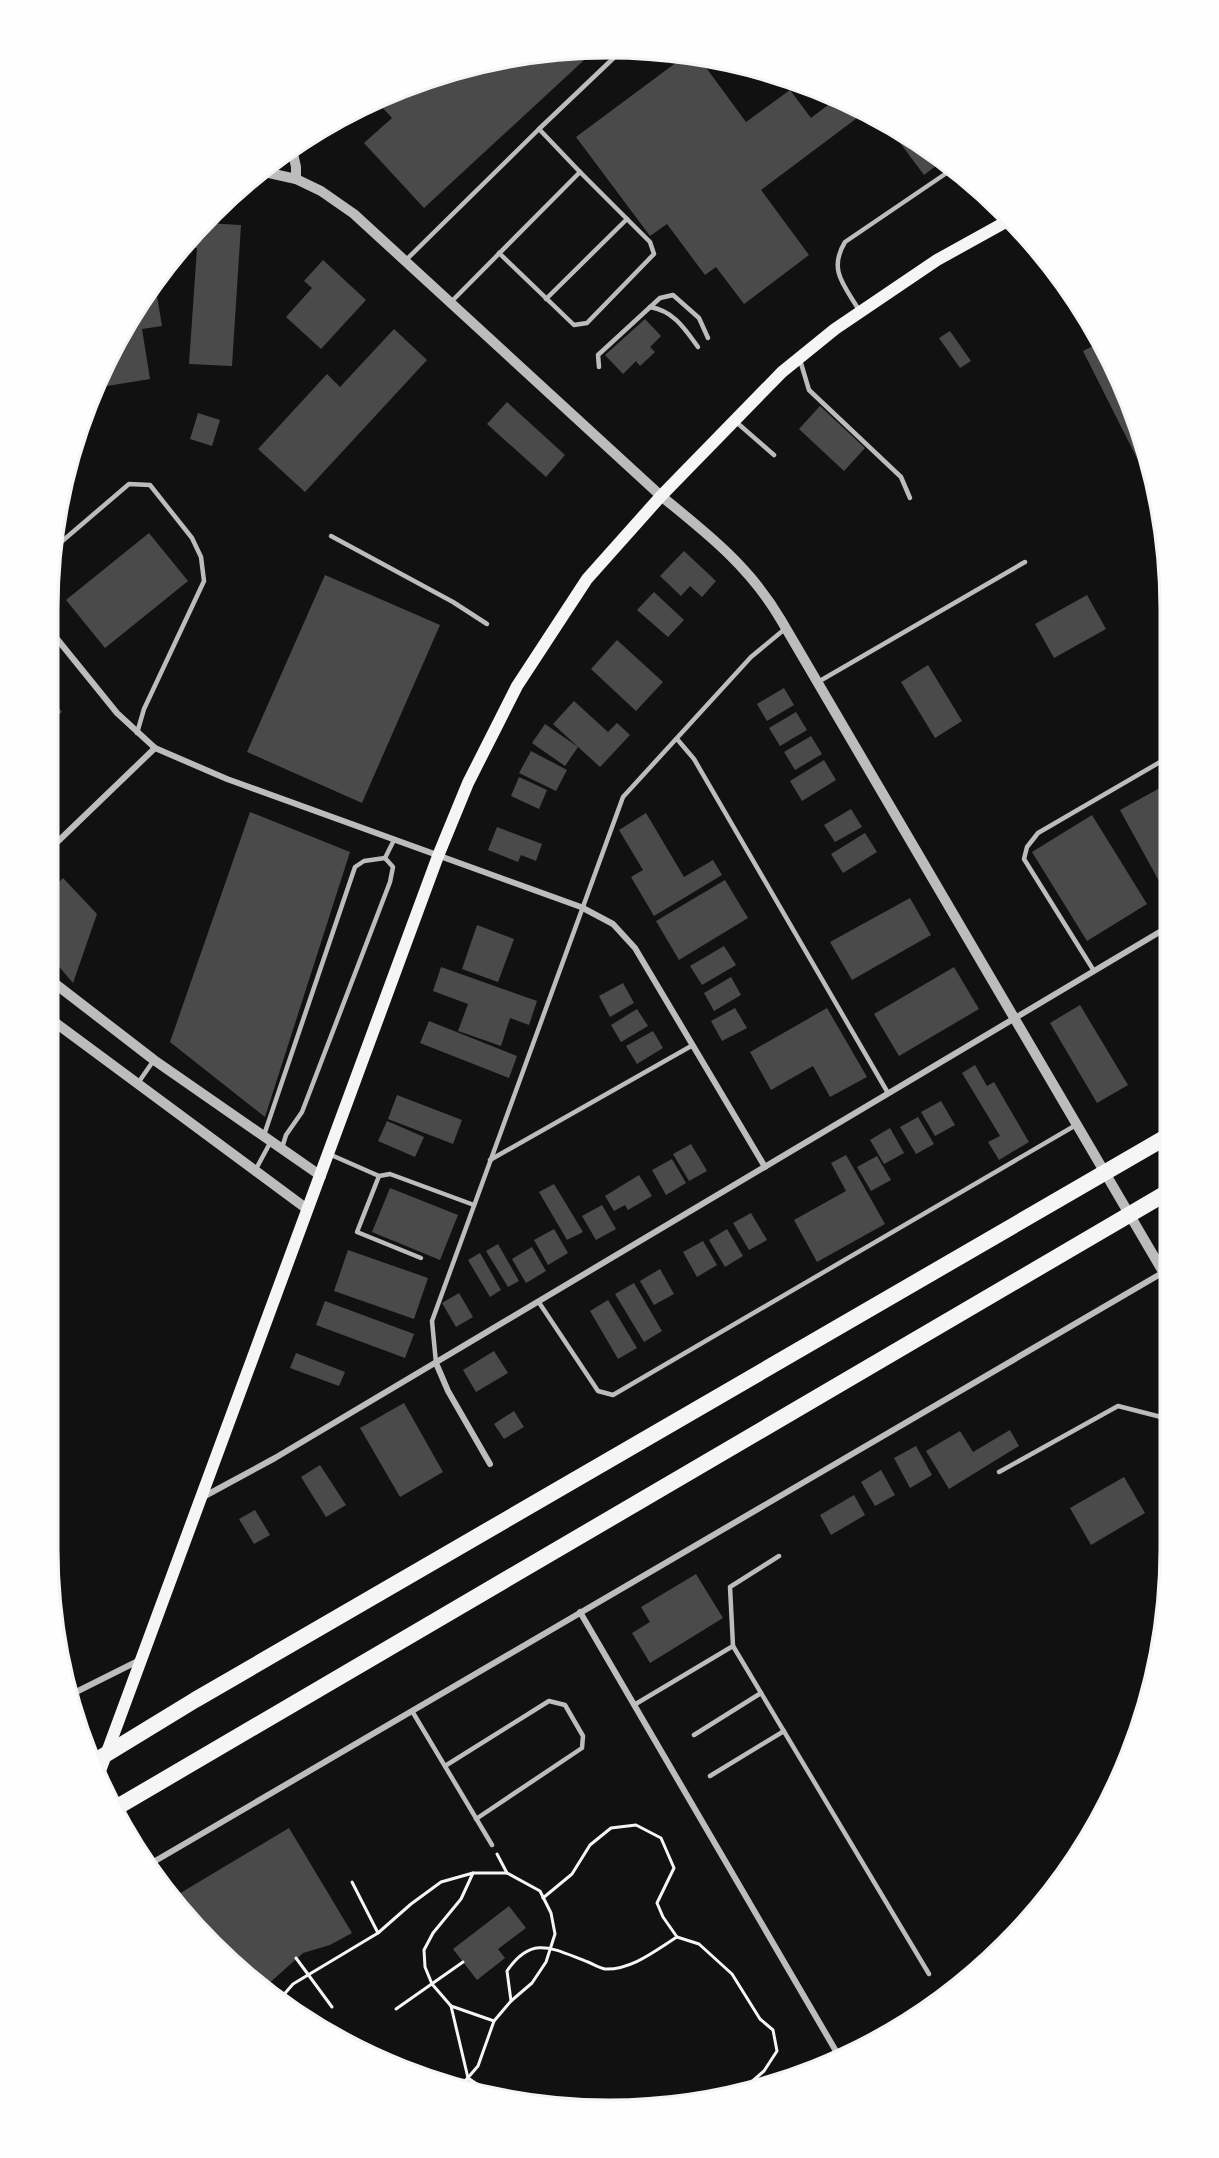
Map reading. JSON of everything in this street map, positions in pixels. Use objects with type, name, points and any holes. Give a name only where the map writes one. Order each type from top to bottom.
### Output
[{"type":"highway","points":[[100,1758],[195,1700],[1160,1141]]},
{"type":"highway","points":[[122,1804],[1160,1197]]},
{"type":"main road","points":[[102,1764],[438,856],[468,783],[521,681],[587,579],[661,496],[800,357],[860,311],[937,260],[1003,224]]},
{"type":"street","points":[[294,157],[297,167],[296,179]]},
{"type":"street","points":[[272,174],[296,179],[321,191],[354,214],[661,496],[706,532],[752,576],[786,628],[1076,1125],[1160,1263]]},
{"type":"street","points":[[58,640],[117,713],[155,748],[227,779],[606,918],[624,934],[765,1167]]},
{"type":"street","points":[[58,841],[155,748]]},
{"type":"street","points":[[202,1497],[275,1458],[1160,932]]},
{"type":"street","points":[[58,986],[154,1060],[321,1176]]},
{"type":"street","points":[[58,1025],[136,1085],[307,1209]]},
{"type":"street","points":[[155,1861],[580,1612],[1160,1278]]},
{"type":"street","points":[[436,1363],[448,1391],[490,1464]]},
{"type":"street","points":[[580,1612],[836,2051]]},
{"type":"street","points":[[77,1691],[143,1658]]},
{"type":"lane","points":[[406,260],[613,58]]},
{"type":"lane","points":[[499,253],[574,325],[587,323],[654,254],[650,243],[539,129]]},
{"type":"lane","points":[[451,302],[580,172]]},
{"type":"lane","points":[[860,311],[837,270],[837,254],[845,242],[946,173]]},
{"type":"lane","points":[[546,299],[627,219]]},
{"type":"lane","points":[[599,367],[598,355],[660,298],[673,295],[699,318],[708,338]]},
{"type":"lane","points":[[650,307],[662,309],[679,321],[698,347]]},
{"type":"lane","points":[[800,357],[810,390],[901,477],[909,498]]},
{"type":"lane","points":[[735,421],[774,455]]},
{"type":"lane","points":[[63,541],[129,484],[150,485],[174,512],[201,557],[204,580],[144,709],[137,733]]},
{"type":"lane","points":[[331,536],[453,602],[487,624]]},
{"type":"lane","points":[[818,682],[1025,562]]},
{"type":"lane","points":[[436,1363],[432,1321],[623,797],[751,657],[786,628]]},
{"type":"lane","points":[[677,739],[694,759],[888,1093]]},
{"type":"lane","points":[[1094,971],[1024,859],[1027,847],[1038,833],[1160,762]]},
{"type":"lane","points":[[385,858],[394,840]]},
{"type":"lane","points":[[255,1170],[267,1140],[356,867],[364,861],[385,858]]},
{"type":"lane","points":[[281,1150],[286,1135],[302,1112],[390,882],[393,867],[385,858]]},
{"type":"lane","points":[[490,1160],[693,1045]]},
{"type":"lane","points":[[136,1085],[154,1060]]},
{"type":"lane","points":[[538,1301],[598,1391],[613,1395],[1076,1125]]},
{"type":"lane","points":[[329,1154],[379,1176],[390,1174],[474,1205]]},
{"type":"lane","points":[[379,1176],[357,1232],[420,1258]]},
{"type":"lane","points":[[999,1472],[1118,1406],[1160,1417]]},
{"type":"lane","points":[[779,1556],[730,1587],[733,1647],[929,1974]]},
{"type":"lane","points":[[634,1705],[733,1647]]},
{"type":"lane","points":[[694,1735],[761,1694]]},
{"type":"lane","points":[[445,1766],[549,1701],[565,1705],[583,1736],[582,1748],[476,1819]]},
{"type":"lane","points":[[412,1711],[492,1845]]},
{"type":"lane","points":[[710,1776],[783,1731]]},
{"type":"path","points":[[543,1898],[572,1874],[590,1845],[611,1828],[636,1825],[661,1838],[674,1868],[657,1903],[663,1917],[677,1937],[699,1944],[732,1974],[760,2019],[773,2030],[777,2051],[764,2071],[753,2081]]},
{"type":"path","points":[[492,1845],[507,1873]]},
{"type":"path","points":[[473,1873],[460,1899],[433,1933],[424,1950],[425,1967],[432,1983],[451,2006],[468,2078],[475,2083]]},
{"type":"path","points":[[285,1994],[293,1984],[378,1933],[441,1882],[473,1873],[507,1873],[540,1891],[551,1913],[555,1934],[546,1962],[532,1983],[511,2001],[494,2021],[478,2066],[466,2081]]},
{"type":"path","points":[[352,1882],[378,1933]]},
{"type":"path","points":[[511,2001],[507,1971],[517,1957],[533,1947],[550,1948],[604,1969],[629,1966],[677,1937]]},
{"type":"path","points":[[296,1958],[332,2007]]},
{"type":"path","points":[[396,2009],[463,1962]]},
{"type":"path","points":[[451,2006],[494,2021]]},
{"type":"building","points":[[585,59],[424,208],[364,143],[392,118],[382,108],[467,77],[538,63]]},
{"type":"building","points":[[676,63],[706,67],[746,122],[790,90],[811,118],[829,104],[858,117],[761,190],[809,255],[744,304],[716,267],[705,275],[667,224],[650,236],[576,137]]},
{"type":"building","points":[[898,140],[936,166],[924,175]]},
{"type":"building","points":[[217,224],[241,225],[232,366],[189,364],[197,248],[194,248]]},
{"type":"building","points":[[323,260],[366,300],[321,349],[286,317],[312,288],[304,281]]},
{"type":"building","points":[[157,295],[162,326],[142,329],[150,379],[106,386],[132,334]]},
{"type":"building","points":[[645,319],[661,336],[650,347],[655,352],[640,366],[636,361],[623,374],[605,355]]},
{"type":"building","points":[[394,329],[427,360],[305,492],[258,449],[327,374],[340,387]]},
{"type":"building","points":[[950,331],[971,361],[960,368],[939,338]]},
{"type":"building","points":[[1093,346],[1104,366],[1119,399],[1143,469],[1083,351]]},
{"type":"building","points":[[507,402],[565,455],[546,477],[487,424]]},
{"type":"building","points":[[820,406],[865,448],[844,471],[799,429]]},
{"type":"building","points":[[198,413],[220,420],[212,446],[190,439]]},
{"type":"building","points":[[149,533],[188,581],[105,648],[66,600]]},
{"type":"building","points":[[684,551],[716,581],[702,597],[690,586],[681,596],[660,576]]},
{"type":"building","points":[[325,575],[440,625],[362,803],[247,752]]},
{"type":"building","points":[[654,592],[684,620],[668,637],[637,610]]},
{"type":"building","points":[[1087,595],[1106,629],[1054,658],[1035,624]]},
{"type":"building","points":[[617,640],[663,682],[636,711],[591,669]]},
{"type":"building","points":[[928,665],[962,721],[935,738],[901,682]]},
{"type":"building","points":[[784,688],[794,705],[767,721],[757,704]]},
{"type":"building","points":[[574,701],[608,732],[617,723],[630,735],[600,767],[553,724]]},
{"type":"building","points":[[796,712],[807,730],[780,746],[769,728]]},
{"type":"building","points":[[545,724],[578,747],[565,766],[532,743]]},
{"type":"building","points":[[811,736],[822,754],[795,770],[784,752]]},
{"type":"building","points":[[531,751],[567,770],[556,791],[519,773]]},
{"type":"building","points":[[824,760],[836,780],[802,801],[790,781]]},
{"type":"building","points":[[519,777],[547,790],[539,809],[511,796]]},
{"type":"building","points":[[1160,788],[1160,883],[1120,810]]},
{"type":"building","points":[[851,809],[862,827],[835,842],[824,825]]},
{"type":"building","points":[[250,812],[350,852],[265,1117],[170,1042]]},
{"type":"building","points":[[646,813],[684,877],[713,860],[722,875],[654,916],[631,877],[643,870],[619,830]]},
{"type":"building","points":[[1092,815],[1147,904],[1087,941],[1032,852]]},
{"type":"building","points":[[497,827],[542,844],[536,861],[521,855],[518,862],[488,850]]},
{"type":"building","points":[[865,833],[877,852],[843,873],[831,854]]},
{"type":"building","points":[[63,878],[97,914],[73,983],[58,966],[58,883]]},
{"type":"building","points":[[725,880],[748,918],[679,960],[656,921]]},
{"type":"building","points":[[910,898],[931,935],[852,980],[830,942]]},
{"type":"building","points":[[477,925],[514,939],[498,982],[462,969]]},
{"type":"building","points":[[724,946],[736,965],[702,985],[690,966]]},
{"type":"building","points":[[441,967],[537,1001],[529,1025],[510,1018],[501,1046],[458,1031],[468,1004],[433,991]]},
{"type":"building","points":[[954,967],[979,1009],[899,1056],[874,1014]]},
{"type":"building","points":[[731,977],[741,995],[714,1011],[704,993]]},
{"type":"building","points":[[623,983],[634,1003],[610,1017],[599,996]]},
{"type":"building","points":[[1080,1005],[1128,1085],[1097,1103],[1050,1023]]},
{"type":"building","points":[[735,1008],[747,1028],[722,1041],[711,1021]]},
{"type":"building","points":[[827,1008],[867,1077],[830,1097],[813,1066],[771,1090],[750,1052]]},
{"type":"building","points":[[637,1009],[648,1026],[621,1042],[611,1025]]},
{"type":"building","points":[[429,1021],[517,1056],[509,1078],[420,1043]]},
{"type":"building","points":[[653,1031],[663,1048],[637,1064],[626,1046]]},
{"type":"building","points":[[975,1065],[987,1086],[994,1082],[1029,1142],[999,1160],[988,1142],[1000,1136],[962,1073]]},
{"type":"building","points":[[397,1095],[462,1120],[453,1144],[388,1119]]},
{"type":"building","points":[[941,1101],[955,1125],[935,1136],[921,1112]]},
{"type":"building","points":[[918,1117],[934,1144],[916,1154],[900,1127]]},
{"type":"building","points":[[387,1121],[424,1137],[415,1157],[378,1141]]},
{"type":"building","points":[[890,1128],[904,1153],[884,1164],[870,1140]]},
{"type":"building","points":[[691,1144],[707,1171],[689,1181],[673,1154]]},
{"type":"building","points":[[846,1155],[885,1224],[817,1262],[794,1220],[846,1191],[831,1163]]},
{"type":"building","points":[[877,1156],[891,1180],[871,1191],[857,1167]]},
{"type":"building","points":[[672,1159],[686,1183],[666,1195],[652,1170]]},
{"type":"building","points":[[639,1175],[652,1196],[628,1210],[625,1205],[614,1211],[605,1196]]},
{"type":"building","points":[[554,1184],[583,1232],[567,1240],[539,1192]]},
{"type":"building","points":[[390,1188],[458,1215],[440,1260],[372,1232]]},
{"type":"building","points":[[602,1205],[616,1229],[596,1240],[582,1216]]},
{"type":"building","points":[[751,1213],[767,1240],[749,1250],[733,1223]]},
{"type":"building","points":[[554,1229],[568,1253],[548,1265],[534,1240]]},
{"type":"building","points":[[727,1229],[743,1256],[725,1267],[709,1240]]},
{"type":"building","points":[[703,1241],[717,1265],[697,1277],[683,1252]]},
{"type":"building","points":[[498,1244],[519,1281],[508,1287],[486,1251]]},
{"type":"building","points":[[532,1247],[546,1271],[526,1283],[512,1259]]},
{"type":"building","points":[[348,1250],[428,1278],[414,1319],[334,1291]]},
{"type":"building","points":[[480,1253],[501,1290],[490,1297],[468,1260]]},
{"type":"building","points":[[660,1269],[674,1294],[654,1305],[640,1281]]},
{"type":"building","points":[[634,1283],[662,1331],[644,1342],[615,1294]]},
{"type":"building","points":[[459,1293],[473,1317],[456,1327],[442,1303]]},
{"type":"building","points":[[608,1300],[637,1348],[618,1359],[590,1311]]},
{"type":"building","points":[[325,1301],[414,1334],[405,1358],[316,1325]]},
{"type":"building","points":[[494,1351],[508,1373],[476,1392],[463,1370]]},
{"type":"building","points":[[296,1353],[345,1372],[339,1386],[290,1368]]},
{"type":"building","points":[[404,1403],[443,1472],[400,1497],[360,1428]]},
{"type":"building","points":[[514,1411],[524,1427],[504,1439],[494,1424]]},
{"type":"building","points":[[1010,1430],[1019,1446],[949,1489],[926,1451],[960,1431],[973,1452]]},
{"type":"building","points":[[916,1446],[932,1475],[910,1488],[894,1458]]},
{"type":"building","points":[[320,1465],[346,1505],[326,1517],[301,1477]]},
{"type":"building","points":[[881,1470],[895,1495],[875,1506],[861,1482]]},
{"type":"building","points":[[1124,1477],[1145,1513],[1091,1545],[1070,1508]]},
{"type":"building","points":[[854,1495],[865,1515],[831,1535],[820,1515]]},
{"type":"building","points":[[255,1510],[270,1535],[254,1544],[239,1519]]},
{"type":"building","points":[[696,1574],[723,1618],[650,1663],[632,1633],[650,1622],[641,1607]]},
{"type":"building","points":[[289,1828],[352,1933],[330,1945],[303,1953],[270,1983],[220,1938],[180,1893]]},
{"type":"building","points":[[509,1906],[526,1928],[498,1949],[505,1958],[477,1980],[453,1949]]}]
